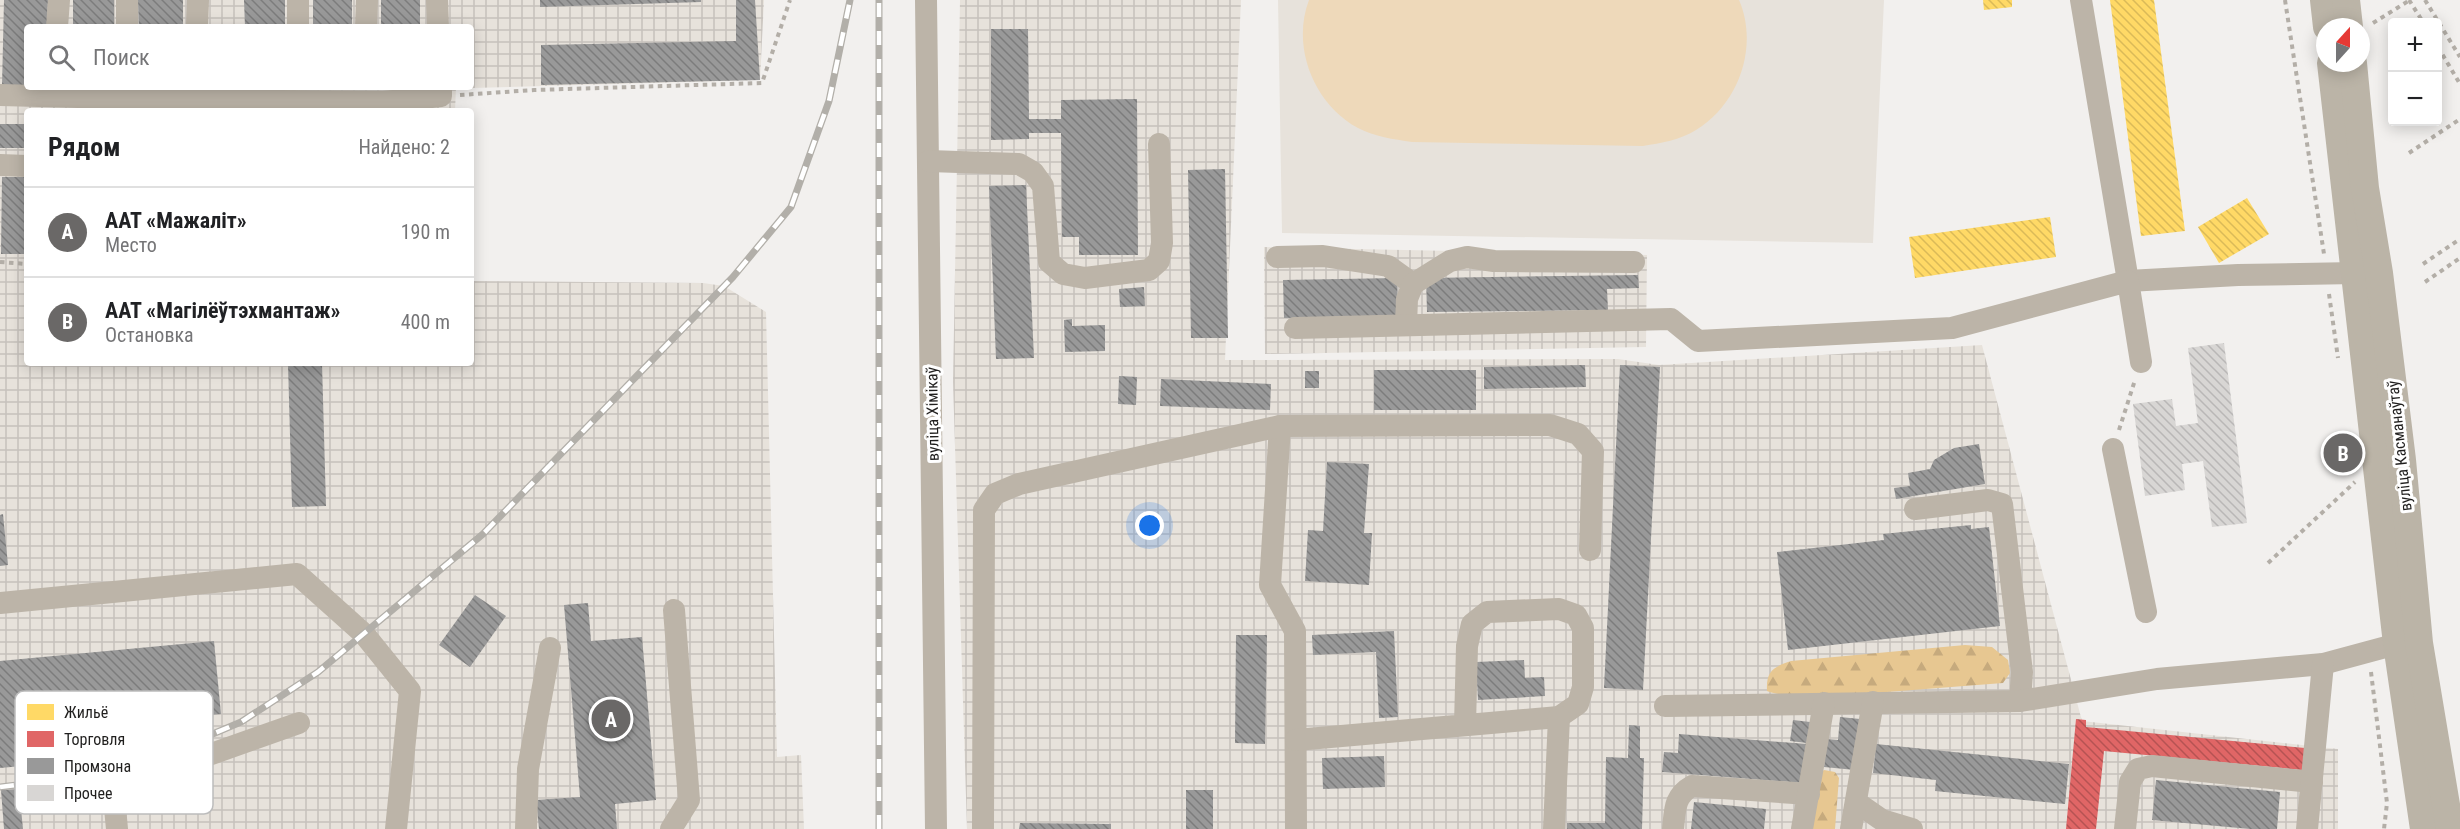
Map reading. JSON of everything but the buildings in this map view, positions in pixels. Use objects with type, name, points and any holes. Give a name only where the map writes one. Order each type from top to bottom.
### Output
[{"type":"main road","points":[[2324,0],[2326,18]]},
{"type":"main road","points":[[2346,0],[2356,18]]},
{"type":"main road","name":"вуліца Касманаўтаў","points":[[2333,72],[2402,460],[2408,643],[2424,829]]},
{"type":"main road","name":"вуліца Касманаўтаў","points":[[2354,72],[2365,188],[2368,273]]},
{"type":"main road","name":"вуліца Касманаўтаў","points":[[2408,643],[2450,829]]},
{"type":"street","points":[[57,24],[59,0]]},
{"type":"street","points":[[127,0],[127,24]]},
{"type":"street","points":[[197,24],[198,0]]},
{"type":"street","points":[[298,0],[298,24]]},
{"type":"street","points":[[366,24],[367,0]]},
{"type":"street","points":[[437,0],[438,24]]},
{"type":"street","name":"вуліца Хімікаў","points":[[926,0],[936,829]]},
{"type":"street","points":[[2081,0],[2141,362]]},
{"type":"street","points":[[0,95],[55,92],[298,94],[374,100],[445,98]]},
{"type":"street","points":[[928,162],[1019,164],[1033,172],[1043,186],[1049,262],[1063,274],[1085,278],[1149,270],[1159,261],[1162,243],[1159,144]]},
{"type":"street","points":[[0,165],[24,166]]},
{"type":"street","points":[[1277,257],[1323,256],[1388,266],[1413,284]]},
{"type":"street","points":[[1406,325],[1407,299],[1413,284],[1450,261],[1467,257],[1494,261],[1634,262]]},
{"type":"street","points":[[1294,328],[1671,319],[1698,341],[1952,328],[2128,281],[2368,273]]},
{"type":"street","points":[[983,829],[984,510],[995,494],[1019,484],[1280,426],[1550,425],[1578,434],[1593,451],[1590,550]]},
{"type":"street","points":[[1280,426],[1270,585],[1295,631],[1296,829]]},
{"type":"street","points":[[2113,449],[2146,612]]},
{"type":"street","points":[[1915,509],[1989,500],[2002,504],[2022,672],[2020,701]]},
{"type":"street","points":[[0,603],[297,574],[364,634],[410,691],[396,829]]},
{"type":"street","points":[[1296,740],[1559,717],[1578,704],[1583,687],[1583,628],[1576,615],[1559,609],[1487,612],[1472,624],[1467,646],[1464,725]]},
{"type":"street","points":[[671,829],[689,800],[674,610]]},
{"type":"street","points":[[1665,706],[2020,701],[2157,679],[2323,664],[2368,651],[2408,643]]},
{"type":"street","points":[[526,829],[528,769],[550,648]]},
{"type":"street","points":[[2307,829],[2323,664]]},
{"type":"street","points":[[1851,829],[1873,702]]},
{"type":"street","points":[[1802,829],[1824,703]]},
{"type":"street","points":[[1554,829],[1559,717]]},
{"type":"street","points":[[213,753],[299,723]]},
{"type":"street","points":[[2125,829],[2130,782],[2138,769],[2152,766],[2312,782]]},
{"type":"street","points":[[1673,829],[1676,802],[1681,792],[1692,786],[1809,794]]},
{"type":"street","points":[[1856,802],[1882,820],[1912,829]]},
{"type":"street","points":[[116,814],[117,829]]},
{"type":"path","points":[[445,98],[534,90],[762,83],[790,0]]},
{"type":"path","points":[[2285,0],[2339,366]]},
{"type":"path","points":[[2370,20],[2410,0],[2420,18]]},
{"type":"path","points":[[2425,0],[2460,57]]},
{"type":"path","points":[[2442,54],[2460,84]]},
{"type":"path","points":[[2409,153],[2460,119]]},
{"type":"path","points":[[2423,264],[2460,239]]},
{"type":"path","points":[[2425,282],[2460,258]]},
{"type":"path","points":[[0,262],[24,264]]},
{"type":"path","points":[[2113,449],[2141,362]]},
{"type":"path","points":[[2268,564],[2355,481],[2357,492]]},
{"type":"path","points":[[2368,651],[2387,803],[2384,829]]},
{"type":"shaded area","points":[[0,0],[764,0],[760,80],[474,88],[474,24],[24,24],[24,90],[456,90],[455,108],[24,108],[24,366],[474,366],[474,281],[703,283],[724,286],[766,312],[777,757],[801,755],[804,829],[0,829]]},
{"type":"shaded area","points":[[960,0],[1241,0],[1225,360],[1618,359],[1659,365],[1982,345],[2082,721],[2338,749],[2338,829],[967,829],[953,382]]},
{"type":"shaded area","points":[[1278,0],[1884,0],[1873,243],[1282,233]]},
{"type":"shaded area","points":[[1309,0],[1739,0],[1745,18],[1746,54],[1734,90],[1724,105],[1696,130],[1670,141],[1643,146],[1412,142],[1384,137],[1358,128],[1343,118],[1318,89],[1310,73],[1303,36],[1304,18]]},
{"type":"shaded area","points":[[1264,247],[1647,255],[1646,347],[1265,354]]},
{"type":"green space","points":[[1965,645],[1992,647],[2008,660],[2010,673],[2003,683],[1835,696],[1826,694],[1784,695],[1767,691],[1769,674],[1780,665],[1791,661]]},
{"type":"green space","points":[[1824,770],[1835,772],[1839,778],[1835,829],[1812,829],[1816,777]]},
{"type":"railway","points":[[213,734],[241,722],[318,672],[483,534],[733,277],[791,207],[829,101],[850,0]]},
{"type":"railway","points":[[879,0],[879,829]]},
{"type":"railway","points":[[0,787],[15,785]]},
{"type":"place","name":"ААТ «Магілёўтэхмантаж»","points":[[2343,453]]},
{"type":"place","name":"ААТ «Мажаліт»","points":[[611,719]]}]
